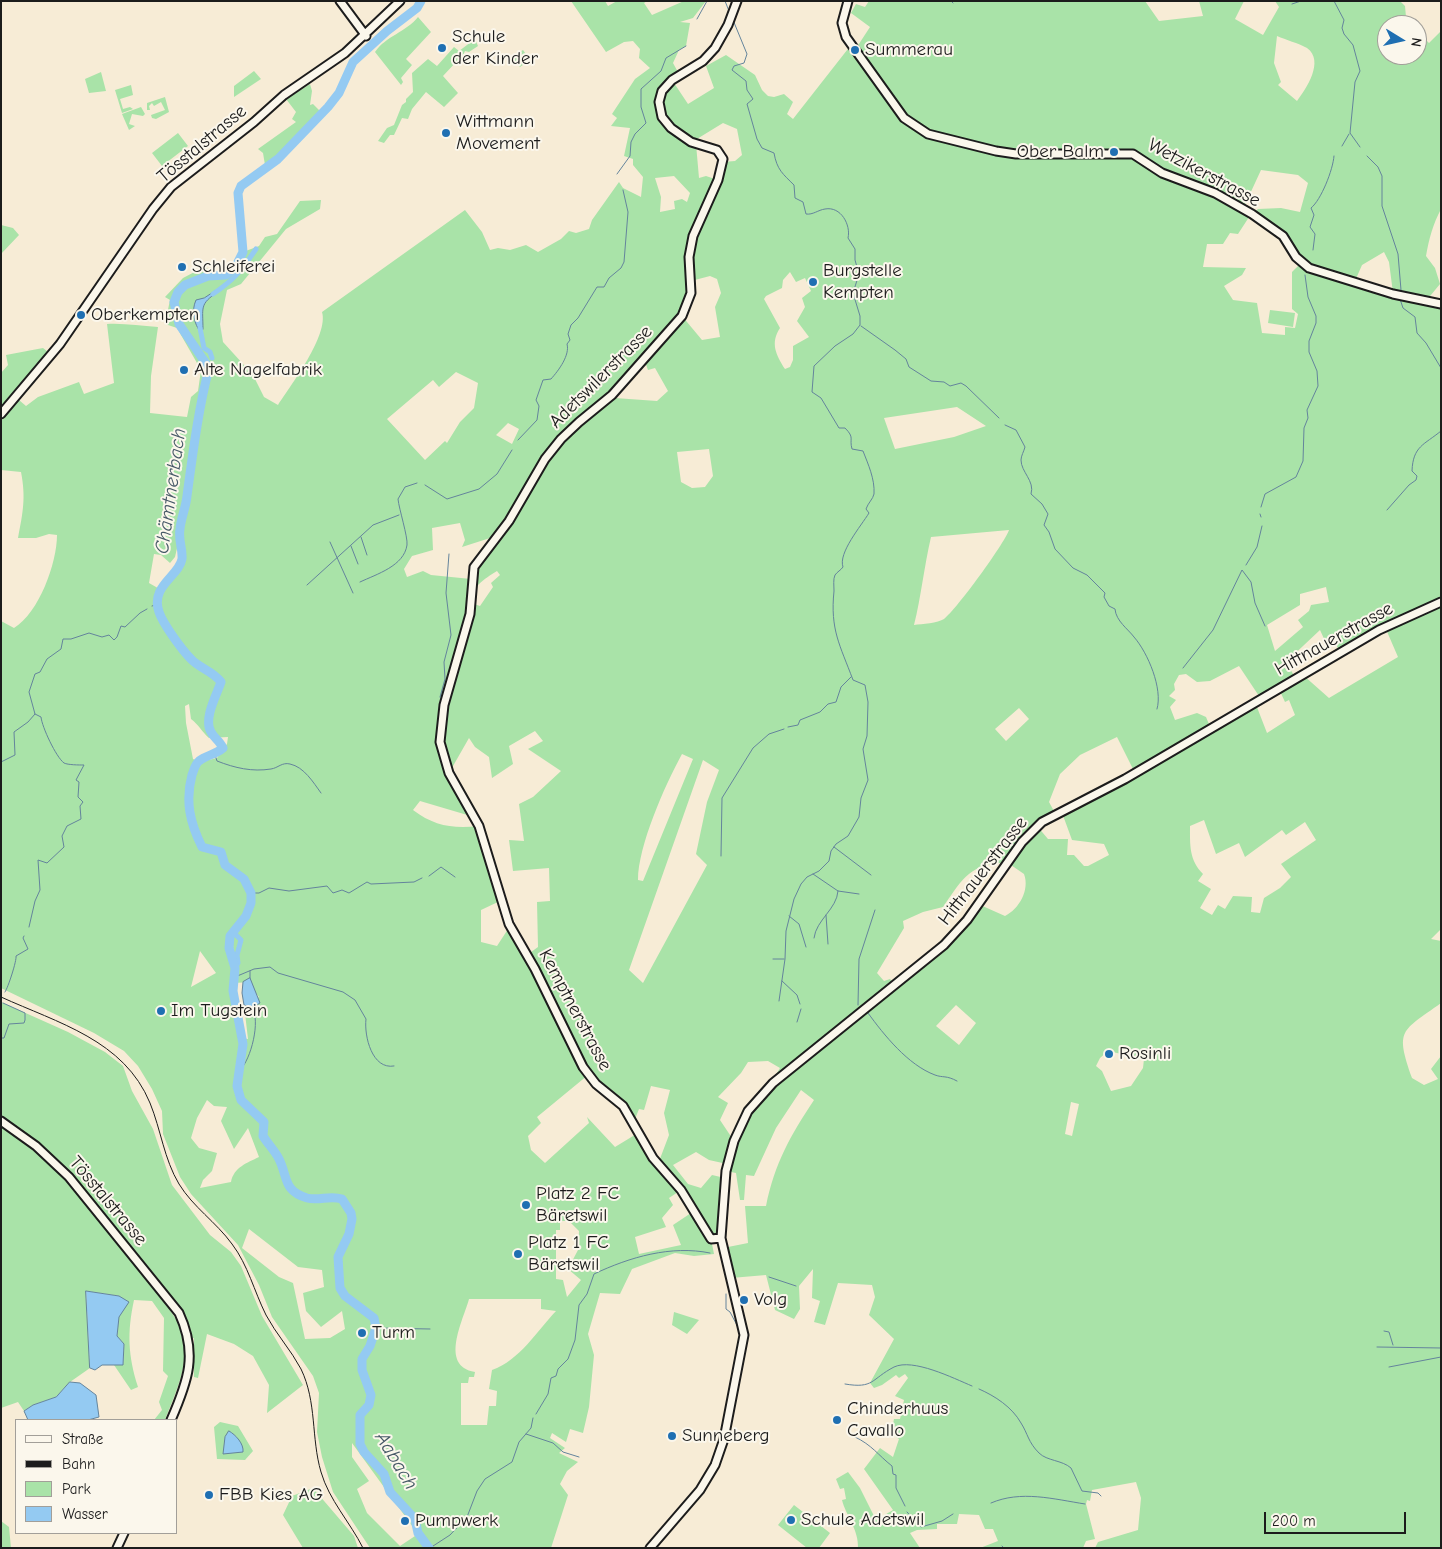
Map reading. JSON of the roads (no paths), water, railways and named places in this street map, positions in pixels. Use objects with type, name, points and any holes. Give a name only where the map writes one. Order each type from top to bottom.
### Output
[{"type":"street","points":[[340,1],[366,36]]},
{"type":"street","name":"Tösstalstrasse","points":[[1,414],[60,344],[153,209],[171,187],[254,122],[284,95],[329,65],[366,36],[400,1]]},
{"type":"street","name":"Adetswilerstrasse","points":[[474,818],[449,773],[440,742],[444,706],[470,614],[474,567],[509,521],[539,469],[561,439],[620,386],[674,326],[686,308],[691,293],[690,257],[693,236],[718,180],[723,159],[717,150],[691,142],[671,128],[660,114],[659,98],[672,80],[709,55],[723,35],[736,1]]},
{"type":"street","name":"Wetzikerstrasse","points":[[848,1],[842,23],[843,31],[904,118],[928,134],[1006,153],[1133,154],[1156,170],[1215,193],[1252,214],[1283,236],[1296,257],[1309,268],[1393,294],[1441,304]]},
{"type":"street","name":"Hittnauerstrasse","points":[[721,1238],[722,1206],[729,1155],[741,1126],[754,1103],[773,1083],[944,945],[967,920],[1022,842],[1037,826],[1055,813],[1112,786],[1204,734],[1379,630],[1441,602]]},
{"type":"street","name":"Kemptnerstrasse","points":[[474,818],[509,924],[535,969],[588,1075],[623,1106],[653,1158],[681,1190],[711,1239],[721,1238]]},
{"type":"street","name":"Tösstalstrasse","points":[[1,1121],[40,1150],[69,1178],[179,1313],[188,1340],[190,1364],[184,1388],[171,1419]]},
{"type":"street","points":[[650,1548],[694,1498],[709,1476],[721,1451],[727,1429],[744,1335],[721,1238]]},
{"type":"street","points":[[117,1548],[124,1534]]},
{"type":"water","points":[[217,290],[218,292],[203,307],[203,329],[201,333],[194,317],[196,300],[204,298]]},
{"type":"water","points":[[250,978],[260,1003],[252,1008],[244,1005],[242,993],[243,982]]},
{"type":"water","points":[[86,1291],[119,1296],[129,1302],[119,1317],[117,1336],[124,1344],[123,1365],[102,1365],[95,1370],[90,1368]]},
{"type":"water","points":[[70,1382],[80,1383],[96,1395],[99,1417],[92,1419],[28,1419],[24,1411],[33,1405],[56,1397]]},
{"type":"water","points":[[229,1431],[239,1440],[243,1452],[223,1454],[225,1437]]},
{"type":"waterway","name":"Chämtnerbach","points":[[421,1],[417,8],[387,31],[353,62],[339,93],[278,159],[241,186],[238,193],[243,252],[236,266],[226,275],[208,276],[185,285],[178,292],[174,302],[179,324],[209,368],[181,525],[182,559],[180,565],[158,595],[157,603],[164,623],[183,650],[194,662],[221,682],[210,714],[209,727],[223,748],[196,764],[190,785],[189,803],[194,829],[202,847],[221,852],[225,865],[244,879],[251,893],[251,903],[246,916],[230,936],[229,948],[235,968],[233,991],[243,1044],[237,1086],[241,1100],[264,1122],[263,1136],[277,1156],[290,1187],[299,1195],[311,1199],[342,1199],[351,1213],[352,1219],[349,1234],[338,1257],[340,1288],[345,1296],[374,1318],[376,1328],[370,1346],[362,1359],[362,1370],[371,1395],[369,1405],[360,1415],[360,1444],[364,1452],[384,1474],[390,1492],[415,1519],[418,1533],[429,1548]]},
{"type":"waterway","points":[[697,19],[707,1]]},
{"type":"waterway","points":[[725,1],[729,11]]},
{"type":"waterway","points":[[1292,4],[1301,1]]},
{"type":"waterway","points":[[1334,1],[1344,20],[1342,28],[1344,34],[1353,45],[1360,71],[1355,82],[1350,133],[1360,147]]},
{"type":"waterway","points":[[733,20],[747,54],[744,63],[734,66],[732,70],[746,81],[747,90],[753,99],[747,104],[757,139],[762,148],[774,153],[779,168],[794,185],[795,198],[803,202],[806,214],[825,209],[836,210],[846,222],[849,233],[848,238],[855,249],[855,260],[859,274],[853,293],[860,316],[860,325],[853,334],[835,346],[814,366],[812,392],[821,398],[839,428],[845,428],[848,431],[851,436],[852,449],[863,451],[871,472],[874,488],[874,494],[866,509],[869,513],[847,547],[842,561],[843,567],[834,577],[833,605],[837,637],[853,680],[865,685],[868,702],[867,736],[863,749],[868,780],[861,798],[859,817],[848,836],[836,844],[831,851],[829,861],[819,871],[807,877],[801,884],[794,899],[786,931],[785,959],[779,1001]]},
{"type":"waterway","points":[[617,174],[630,156],[631,142],[635,134],[646,123],[641,107],[641,89],[661,71],[666,58],[686,46]]},
{"type":"waterway","points":[[1342,146],[1349,134]]},
{"type":"waterway","points":[[1313,250],[1315,234],[1310,227],[1314,215],[1311,208],[1326,184],[1334,156]]},
{"type":"waterway","points":[[1367,156],[1378,167],[1382,176],[1382,206],[1398,254],[1401,290]]},
{"type":"waterway","points":[[518,440],[537,420],[539,406],[536,400],[543,380],[551,379],[563,362],[567,353],[567,344],[570,340],[568,334],[571,325],[578,318],[597,287],[604,287],[609,278],[621,268],[624,262],[628,212],[623,190]]},
{"type":"waterway","points":[[213,294],[237,274],[256,249]]},
{"type":"waterway","points":[[1261,507],[1265,494],[1296,477],[1303,461],[1304,428],[1308,418],[1307,410],[1318,386],[1317,371],[1309,352],[1309,341],[1316,323],[1316,316],[1308,297],[1305,275]]},
{"type":"waterway","points":[[1400,299],[1403,308],[1415,317],[1417,333],[1426,343],[1441,368]]},
{"type":"waterway","points":[[861,326],[906,359],[909,367],[931,381],[944,382],[950,386],[961,383],[966,386],[999,418]]},
{"type":"waterway","points":[[200,328],[204,348],[210,352],[212,358]]},
{"type":"waterway","points":[[1005,425],[1016,430],[1025,447],[1021,458],[1023,469],[1030,481],[1031,494],[1042,504],[1048,514],[1044,525],[1049,532],[1055,549],[1073,568],[1087,575],[1105,593],[1104,597],[1109,606],[1115,609],[1120,621],[1144,652],[1156,682],[1158,692],[1157,709]]},
{"type":"waterway","points":[[1387,510],[1409,485],[1416,480],[1417,476],[1412,471],[1417,451],[1441,431]]},
{"type":"waterway","points":[[425,485],[447,499],[479,489],[497,474],[512,450]]},
{"type":"waterway","points":[[360,582],[382,572],[401,559],[405,552],[407,541],[398,499],[405,487],[417,483]]},
{"type":"waterway","points":[[307,585],[373,525],[399,515]]},
{"type":"waterway","points":[[1246,565],[1257,547],[1262,526]]},
{"type":"waterway","points":[[361,537],[367,555]]},
{"type":"waterway","points":[[330,542],[353,593]]},
{"type":"waterway","points":[[351,546],[358,564]]},
{"type":"waterway","points":[[440,697],[445,679],[444,662],[451,635],[446,593],[449,554]]},
{"type":"waterway","points":[[1183,668],[1213,630],[1242,570],[1251,582],[1255,603],[1265,626]]},
{"type":"waterway","name":"Chämtnerbach","points":[[152,606],[158,604]]},
{"type":"waterway","points":[[1,762],[15,755],[14,732],[28,722],[35,714],[29,692],[35,674],[40,672],[47,659],[61,649],[63,639],[71,639],[89,633],[102,637],[109,635],[114,640],[121,626],[125,627],[147,609]]},
{"type":"waterway","points":[[788,727],[798,725],[800,720],[820,712],[828,704],[836,702],[841,687],[851,677]]},
{"type":"waterway","points":[[29,927],[35,901],[40,890],[38,860],[47,863],[64,847],[62,836],[67,826],[81,819],[80,806],[83,802],[78,797],[79,782],[76,780],[84,765],[66,764],[61,760],[50,742],[41,717],[35,714]]},
{"type":"waterway","points":[[721,856],[722,798],[753,748],[769,734],[784,729]]},
{"type":"waterway","points":[[215,755],[217,761],[244,769],[271,769],[282,764],[295,766],[308,776],[321,793]]},
{"type":"waterway","points":[[834,847],[871,875]]},
{"type":"waterway","points":[[429,876],[441,867],[455,877]]},
{"type":"waterway","points":[[813,874],[838,891],[859,894]]},
{"type":"waterway","points":[[251,893],[259,893],[269,888],[289,891],[327,886],[333,893],[342,890],[349,893],[367,882],[371,884],[414,882],[422,878]]},
{"type":"waterway","points":[[814,938],[818,926],[834,903],[838,891]]},
{"type":"waterway","points":[[858,1005],[859,959],[875,910]]},
{"type":"waterway","points":[[826,915],[828,944]]},
{"type":"waterway","points":[[789,916],[799,924],[806,947]]},
{"type":"waterway","points":[[233,932],[241,940],[237,955],[238,963],[235,968]]},
{"type":"waterway","points":[[5,992],[16,956],[28,949],[23,938],[24,936]]},
{"type":"waterway","points":[[773,959],[784,959]]},
{"type":"waterway","points":[[235,977],[254,969],[270,967],[278,973],[343,992],[355,1000],[366,1019],[366,1034],[375,1057],[386,1066],[394,1066]]},
{"type":"waterway","points":[[250,971],[250,978]]},
{"type":"waterway","points":[[782,981],[797,995],[800,1004]]},
{"type":"waterway","points":[[1,1038],[4,1038],[9,1024],[24,1023],[25,1020],[25,1013],[3,1003]]},
{"type":"waterway","points":[[240,1070],[248,1058],[254,1040],[255,1014],[252,1008]]},
{"type":"waterway","points":[[797,1022],[801,1009]]},
{"type":"waterway","points":[[868,1013],[889,1040],[915,1064],[935,1075],[957,1081]]},
{"type":"waterway","points":[[536,1414],[548,1394],[551,1378],[556,1376],[558,1369],[568,1359],[575,1340],[579,1305],[587,1294],[594,1274],[622,1262],[651,1254],[680,1251],[710,1253]]},
{"type":"waterway","points":[[769,1277],[796,1286]]},
{"type":"waterway","points":[[726,1294],[726,1309],[730,1312],[739,1329]]},
{"type":"waterway","points":[[376,1328],[430,1329]]},
{"type":"waterway","points":[[1384,1331],[1389,1332],[1393,1345]]},
{"type":"waterway","points":[[1377,1347],[1441,1348]]},
{"type":"waterway","points":[[1389,1367],[1441,1357]]},
{"type":"waterway","points":[[845,1384],[867,1384],[894,1367],[912,1365],[933,1370],[972,1386]]},
{"type":"waterway","points":[[979,1389],[997,1399],[1013,1412],[1042,1456],[1067,1465],[1071,1468],[1082,1491],[1098,1493],[1101,1496]]},
{"type":"waterway","points":[[430,1548],[450,1535],[467,1517],[477,1491],[485,1479],[512,1462],[519,1442],[531,1428],[533,1418]]},
{"type":"waterway","points":[[526,1434],[553,1443],[563,1452],[579,1457]]},
{"type":"waterway","points":[[855,1437],[892,1466],[893,1474],[896,1475],[896,1488],[905,1506]]},
{"type":"waterway","points":[[991,1503],[1002,1499],[1025,1496],[1085,1504]]},
{"type":"waterway","points":[[907,1512],[921,1527],[942,1521],[953,1514]]},
{"type":"railway","points":[[1,997],[87,1036],[124,1064],[138,1081],[154,1113],[166,1155],[179,1184],[238,1252],[266,1315],[301,1369],[312,1407],[321,1472],[329,1492],[363,1548]]},
{"type":"place","name":"Schule der Kinder","points":[[442,48]]},
{"type":"place","name":"Summerau","points":[[855,50]]},
{"type":"place","name":"Wittmann Movement","points":[[446,133]]},
{"type":"place","name":"Ober Balm","points":[[1114,152]]},
{"type":"place","name":"Schleiferei","points":[[182,267]]},
{"type":"place","name":"Burgstelle Kempten","points":[[813,282]]},
{"type":"place","name":"Oberkempten","points":[[81,315]]},
{"type":"place","name":"Alte Nagelfabrik","points":[[184,370]]},
{"type":"place","name":"Im Tugstein","points":[[161,1011]]},
{"type":"place","name":"Rosinli","points":[[1109,1054]]},
{"type":"place","name":"Platz 2 FC Bäretswil","points":[[526,1205]]},
{"type":"place","name":"Platz 1 FC Bäretswil","points":[[518,1254]]},
{"type":"place","name":"Volg","points":[[744,1300]]},
{"type":"place","name":"Turm","points":[[362,1333]]},
{"type":"place","name":"Chinderhuus Cavallo","points":[[837,1420]]},
{"type":"place","name":"Sunneberg","points":[[672,1436]]},
{"type":"place","name":"FBB Kies AG","points":[[209,1495]]},
{"type":"place","name":"Schule Adetswil","points":[[791,1520]]},
{"type":"place","name":"Pumpwerk","points":[[405,1521]]},
{"type":"water label","name":"Aabach","points":[[396,1461]]}]
